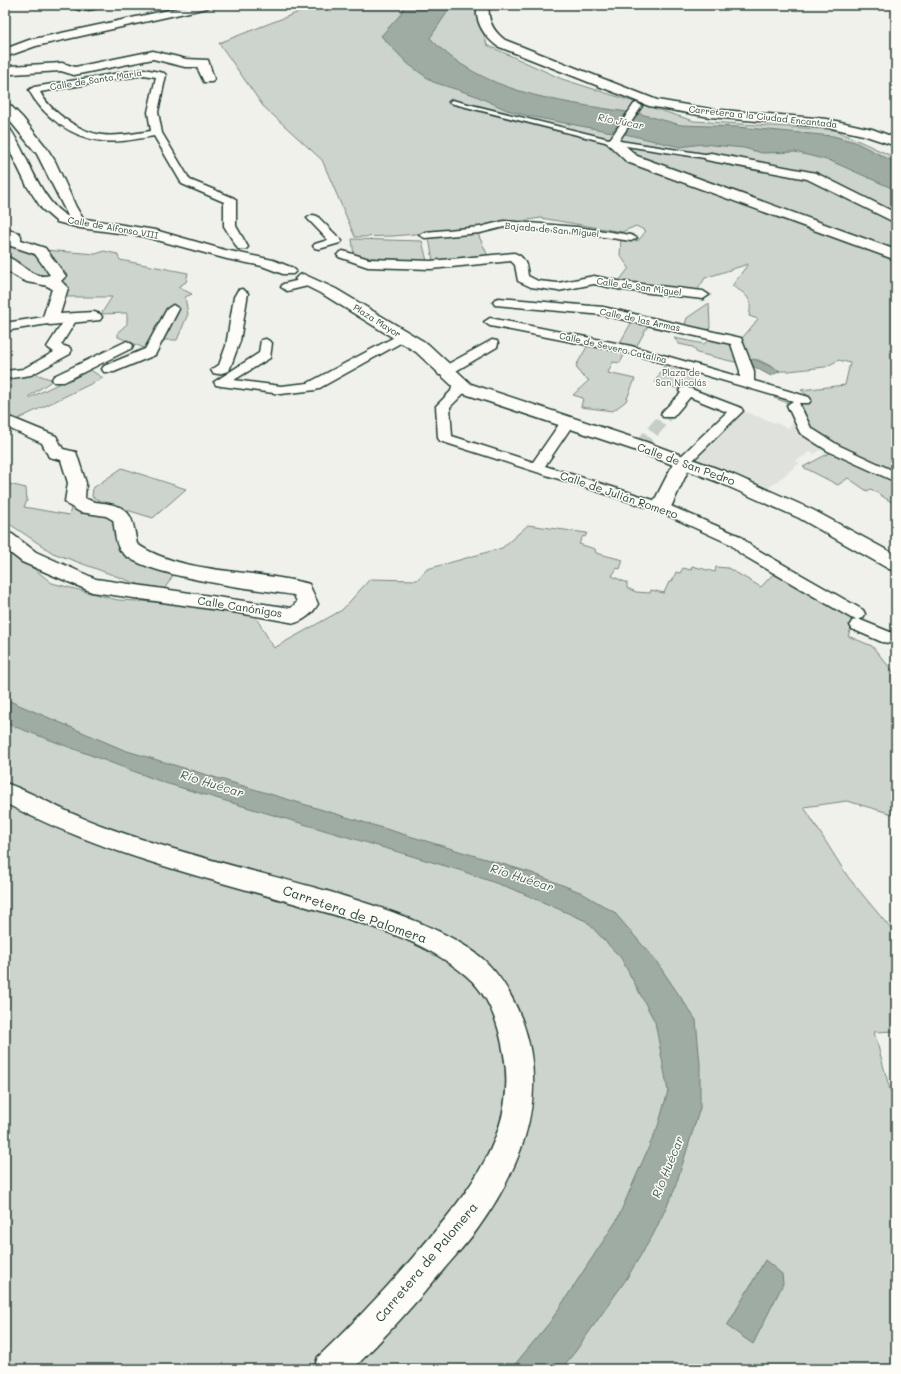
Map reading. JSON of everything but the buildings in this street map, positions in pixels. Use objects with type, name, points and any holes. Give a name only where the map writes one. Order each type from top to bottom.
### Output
[{"type":"street","points":[[79,8],[99,5]]},
{"type":"street","points":[[5,53],[28,46],[207,5]]},
{"type":"street","name":"Carretera a la Ciudad Encantada","points":[[483,5],[482,11],[486,24],[490,32],[497,40],[551,64],[654,103],[710,113],[826,123],[853,128],[896,142]]},
{"type":"street","name":"Calle de Santa María","points":[[5,72],[62,67],[74,71],[153,55],[174,59],[185,63],[204,63],[203,67],[208,79]]},
{"type":"street","name":"Calle de Santa María","points":[[156,133],[102,138],[81,133],[54,114],[35,95],[34,90],[144,72],[161,75],[153,112],[156,133],[186,182],[230,200],[230,226],[242,247]]},
{"type":"street","points":[[5,108],[25,127],[48,161],[67,206],[78,222]]},
{"type":"street","points":[[635,109],[615,139],[632,159],[896,255]]},
{"type":"street","name":"Calle de Alfonso VIII","points":[[5,132],[10,147],[31,181],[50,209],[59,217],[78,222],[138,230],[232,256],[270,263],[288,271]]},
{"type":"street","points":[[711,157],[765,166],[811,176],[896,219]]},
{"type":"street","points":[[313,218],[336,241],[319,246]]},
{"type":"street","name":"Bajada de San Miguel","points":[[425,235],[480,230],[504,224],[577,230],[631,238]]},
{"type":"street","points":[[5,261],[20,274],[41,281],[52,281],[58,276],[40,252],[13,242],[9,234]]},
{"type":"street","name":"Calle de San Miguel","points":[[343,255],[368,263],[407,263],[431,265],[514,257],[521,264],[522,278],[535,284],[558,287],[594,280],[623,286],[703,295]]},
{"type":"street","points":[[287,287],[306,280]]},
{"type":"street","name":"Plaza Mayor","points":[[306,280],[330,292],[402,336],[433,357],[444,372],[461,386]]},
{"type":"street","points":[[50,320],[60,288],[52,281]]},
{"type":"street","points":[[218,370],[224,368],[231,353],[238,323],[238,300],[242,293]]},
{"type":"street","name":"Calle de las Armas","points":[[499,302],[603,311],[736,341],[747,371],[747,383]]},
{"type":"street","points":[[109,369],[150,352],[173,309]]},
{"type":"street","points":[[5,327],[50,320],[94,317]]},
{"type":"street","points":[[5,375],[26,372],[65,351],[53,347],[71,318]]},
{"type":"street","name":"Calle de Severo Catalina","points":[[490,322],[631,350],[747,383],[799,402],[806,430],[833,448],[896,478]]},
{"type":"street","points":[[266,343],[265,355],[221,382],[281,390],[311,387],[402,336]]},
{"type":"street","points":[[444,372],[492,344]]},
{"type":"street","points":[[59,379],[127,345]]},
{"type":"street","name":"Calle de San Pedro","points":[[461,386],[566,423],[640,446],[732,481],[806,514],[896,564]]},
{"type":"street","name":"Calle de Julián Romero","points":[[461,386],[458,392],[443,406],[442,411],[445,438],[491,454],[537,467],[569,479],[661,507],[735,540],[746,550],[888,638],[896,631]]},
{"type":"street","points":[[661,507],[683,462],[736,411],[685,394],[668,414]]},
{"type":"street","points":[[537,467],[566,423]]},
{"type":"street","name":"Calle Canónigos","points":[[5,539],[29,557],[92,585],[240,606],[295,616],[308,604],[302,589],[174,568],[144,558],[128,547],[122,517],[110,510],[87,508],[75,501],[77,483],[70,456],[54,452],[50,440],[12,424]]},
{"type":"street","name":"Carretera de Palomera","points":[[5,792],[57,818],[113,841],[340,906],[417,933],[455,952],[469,963],[481,974],[502,1003],[509,1018],[520,1058],[522,1083],[518,1109],[509,1138],[495,1169],[483,1194],[465,1221],[389,1308],[330,1369]]},
{"type":"lane","points":[[452,102],[615,139],[711,157]]},
{"type":"shaded area","points":[[743,411],[789,428],[793,423],[832,450],[828,453],[820,450],[815,454],[810,452],[796,461],[800,463],[766,490],[690,463],[736,421],[733,419]]},
{"type":"green space","points":[[317,5],[476,5],[487,45],[562,79],[694,121],[835,130],[896,158],[896,476],[812,430],[794,405],[774,398],[788,393],[812,399],[801,390],[845,385],[850,363],[839,360],[825,367],[780,371],[759,360],[745,360],[738,343],[758,319],[749,316],[750,305],[748,298],[732,286],[748,264],[705,278],[696,293],[616,285],[629,268],[620,255],[621,237],[638,241],[646,231],[636,226],[622,232],[541,218],[478,228],[394,236],[355,237],[322,160],[263,106],[219,43]]},
{"type":"green space","points":[[477,232],[489,258],[433,261],[429,238]]},
{"type":"green space","points":[[352,239],[422,241],[427,261],[354,257]]},
{"type":"green space","points":[[5,240],[35,256],[53,274],[44,250],[96,254],[104,251],[117,254],[120,260],[188,273],[186,282],[178,287],[192,294],[185,297],[188,314],[177,340],[152,340],[146,349],[118,337],[118,332],[127,324],[127,313],[101,314],[112,297],[62,297],[47,278],[31,273],[5,256]]},
{"type":"green space","points":[[709,303],[710,328],[706,331],[684,327],[687,318]]},
{"type":"green space","points":[[634,318],[650,322],[635,349],[618,346]]},
{"type":"green space","points":[[674,338],[704,344],[711,338],[727,342],[736,348],[739,363],[697,353],[693,347],[679,344]]},
{"type":"green space","points":[[588,345],[625,353],[620,363],[613,362],[608,373],[635,379],[626,401],[613,411],[581,407],[583,398],[573,395],[589,380],[581,375],[576,366]]},
{"type":"green space","name":"Plaza de San Nicolás","points":[[666,362],[698,372],[686,391],[655,382]]},
{"type":"green space","points":[[89,369],[103,378],[18,419],[5,414],[5,376],[33,373],[53,380],[28,397],[29,398]]},
{"type":"green space","points":[[837,449],[896,481],[896,505],[871,489],[867,491],[848,478],[838,485],[803,467]]},
{"type":"green space","points":[[122,468],[186,489],[153,518],[107,504],[92,497],[93,488]]},
{"type":"green space","points":[[5,483],[26,488],[27,501],[24,507],[69,515],[74,499],[110,510],[128,547],[174,568],[172,577],[162,593],[53,553],[5,521]]},
{"type":"green space","points":[[528,525],[587,533],[585,537],[583,536],[579,544],[595,549],[596,553],[623,560],[620,569],[617,568],[612,576],[627,583],[627,588],[636,592],[650,593],[651,590],[664,593],[669,582],[672,582],[676,572],[680,573],[683,568],[691,570],[692,566],[715,572],[716,567],[728,568],[761,587],[773,574],[856,617],[848,636],[872,646],[896,675],[896,815],[847,801],[804,807],[848,877],[896,935],[896,1031],[874,1032],[892,1097],[896,1102],[896,1369],[5,1369],[5,546],[52,583],[118,600],[196,604],[255,616],[274,648],[342,610],[370,579],[417,580],[427,569],[502,548]]},
{"type":"water","points":[[405,5],[452,5],[430,38],[450,57],[496,83],[521,92],[574,104],[627,112],[612,132],[528,116],[507,110],[474,95],[433,82],[408,64],[381,36],[400,15]]},
{"type":"water","points":[[637,113],[681,125],[737,127],[833,136],[855,142],[896,163],[896,190],[831,161],[795,152],[762,153],[744,148],[702,144],[680,147],[625,134]]},
{"type":"water","points":[[754,359],[780,371],[771,376],[747,363]]},
{"type":"water","name":"Río Huécar","points":[[5,699],[124,750],[532,873],[580,892],[614,912],[656,961],[696,1020],[700,1064],[700,1108],[674,1191],[653,1235],[625,1281],[575,1352],[561,1369],[511,1369],[550,1322],[617,1220],[658,1126],[668,1091],[655,1022],[621,958],[586,921],[515,890],[459,870],[165,783],[5,723]]},
{"type":"water","points":[[765,1260],[782,1274],[783,1284],[753,1344],[727,1326]]},
{"type":"tunnel","points":[[640,446],[668,414]]},
{"type":"water label","name":"Río Júcar","points":[[621,121]]}]
